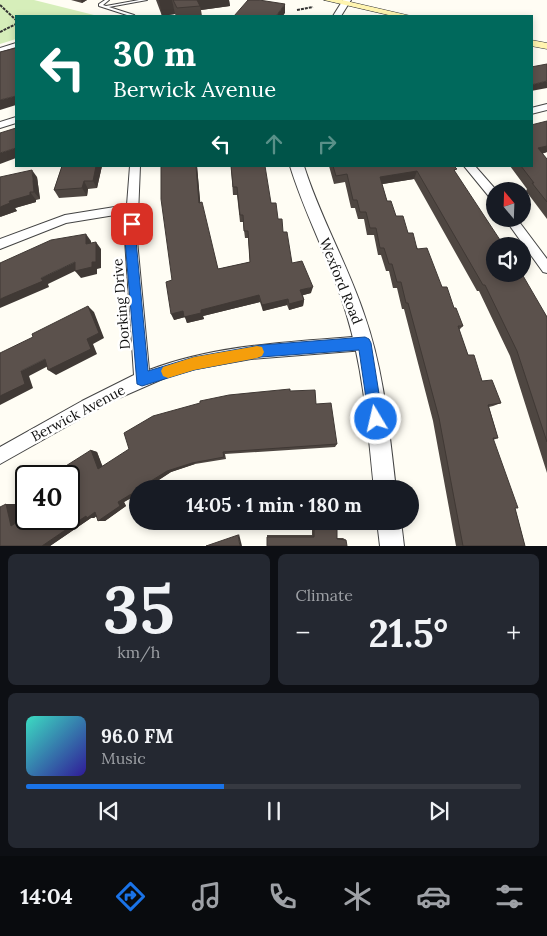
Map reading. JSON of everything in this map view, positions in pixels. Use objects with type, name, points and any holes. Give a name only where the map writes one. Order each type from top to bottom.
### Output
[{"type":"main road","points":[[329,0],[402,15]]},
{"type":"main road","points":[[533,43],[547,46]]},
{"type":"street","points":[[338,15],[346,2]]},
{"type":"street","points":[[0,50],[15,45]]},
{"type":"street","points":[[533,110],[547,107]]},
{"type":"street","points":[[0,125],[15,120]]},
{"type":"street","name":"Dorking Drive","points":[[135,167],[131,240],[142,379]]},
{"type":"street","name":"Wexford Road","points":[[297,167],[313,215],[335,257],[365,343],[384,480]]},
{"type":"street","points":[[470,167],[486,186]]},
{"type":"street","points":[[0,244],[65,218],[133,208]]},
{"type":"street","points":[[518,228],[547,268]]},
{"type":"street","name":"Berwick Avenue","points":[[0,456],[107,396],[142,379],[194,363],[261,351],[365,343]]},
{"type":"street","points":[[390,530],[392,546]]},
{"type":"lane","points":[[107,0],[100,5],[130,15]]},
{"type":"lane","points":[[104,6],[145,0]]},
{"type":"path","points":[[0,5],[15,19]]},
{"type":"path","points":[[297,10],[314,6]]},
{"type":"path","points":[[0,32],[15,24]]},
{"type":"green space","points":[[0,0],[34,0],[94,15],[15,15],[15,39],[0,44]]},
{"type":"building","points":[[173,0],[197,0],[200,6],[177,8]]},
{"type":"building","points":[[248,0],[285,4],[277,15],[235,15]]},
{"type":"building","points":[[15,48],[15,96],[0,100],[0,52]]},
{"type":"building","points":[[547,64],[547,81],[533,84],[533,67]]},
{"type":"building","points":[[547,121],[547,146],[538,148],[547,159],[547,202],[522,167],[533,167],[533,124]]},
{"type":"building","points":[[15,128],[15,148],[0,153],[0,133]]},
{"type":"building","points":[[62,167],[96,167],[93,181],[84,181],[82,188],[54,190]]},
{"type":"building","points":[[161,167],[196,167],[199,203],[202,202],[218,269],[250,262],[248,231],[244,231],[243,215],[240,215],[237,187],[233,187],[231,167],[265,167],[271,203],[276,203],[278,219],[282,219],[283,232],[287,232],[292,263],[302,261],[313,287],[300,290],[304,300],[289,304],[288,299],[262,305],[259,295],[201,310],[201,313],[184,317],[183,311],[171,314],[166,282],[172,280],[161,199]]},
{"type":"building","points":[[333,167],[455,167],[457,169],[454,170],[486,219],[486,228],[492,228],[498,237],[486,237],[486,282],[527,282],[547,317],[547,442],[517,351],[485,285],[483,285],[417,171],[380,177],[387,201],[391,201],[396,216],[403,216],[408,233],[413,233],[417,249],[427,248],[442,287],[447,287],[463,326],[458,326],[468,355],[474,355],[482,381],[492,380],[501,403],[488,405],[498,438],[493,438],[518,508],[515,508],[525,546],[463,546],[439,418],[408,303],[406,303],[401,282],[397,282],[392,264],[389,264],[384,248],[380,248],[376,228],[370,228],[366,212],[360,212],[357,200],[353,200],[347,174],[336,176]]},
{"type":"building","points":[[32,170],[34,192],[9,201],[10,203],[0,207],[0,177]]},
{"type":"building","points":[[86,234],[86,244],[96,242],[96,262],[92,262],[92,267],[75,271],[75,262],[41,278],[43,281],[0,299],[0,263],[51,240]]},
{"type":"building","points":[[88,306],[99,333],[87,339],[91,349],[48,370],[45,359],[21,371],[25,384],[0,396],[0,353],[33,337],[32,334]]},
{"type":"building","points":[[290,389],[290,391],[315,390],[316,404],[331,403],[337,444],[223,452],[224,457],[192,463],[167,471],[152,480],[129,480],[129,495],[118,502],[120,506],[98,521],[95,512],[80,520],[80,465],[67,465],[91,450],[98,469],[129,449],[124,433],[153,416],[200,403],[200,401],[229,395]]},
{"type":"building","points":[[6,504],[11,526],[15,523],[15,530],[65,530],[42,546],[0,546],[0,507]]},
{"type":"building","points":[[314,530],[337,530],[337,539],[346,540],[347,546],[267,546],[267,537],[314,537]]},
{"type":"building","points":[[238,535],[240,546],[206,546]]},
{"type":"slow traffic","points":[[168,371],[194,363],[257,352]]},
{"type":"route","points":[[132,224],[131,240],[142,379],[194,363],[261,351],[365,343],[376,419]]}]
